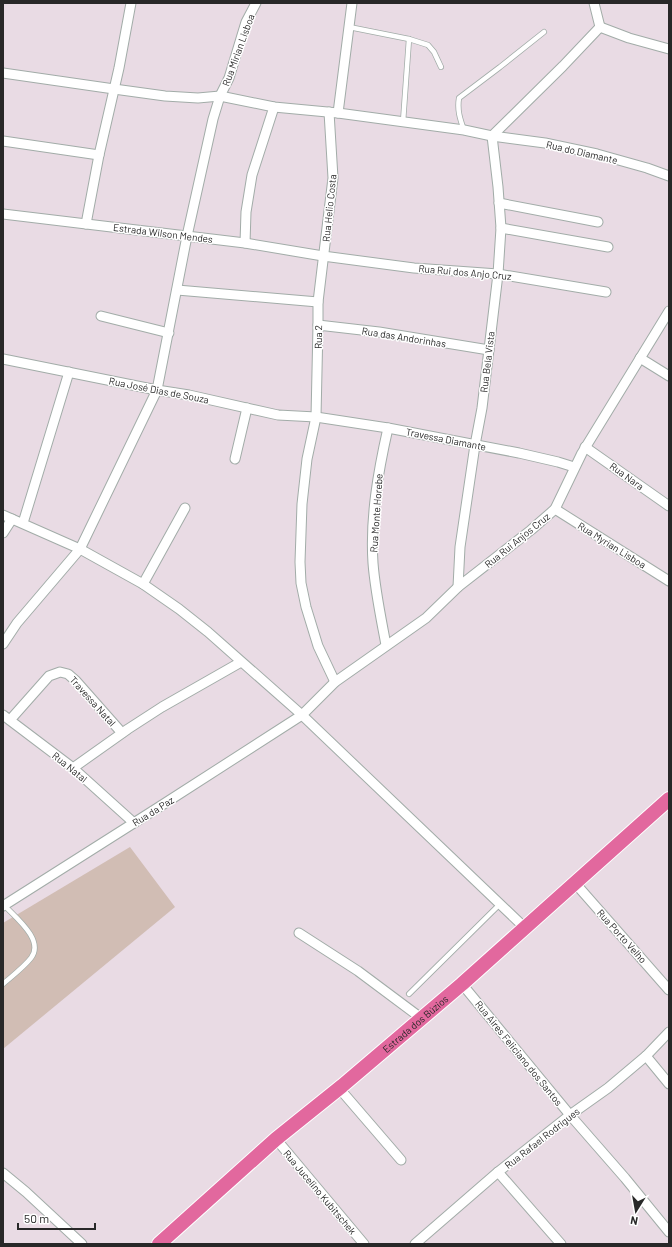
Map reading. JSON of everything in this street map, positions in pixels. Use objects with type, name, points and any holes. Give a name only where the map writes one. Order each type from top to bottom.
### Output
[{"type":"main road","name":"Estrada dos Búzios","points":[[159,1244],[276,1139],[462,984],[669,799]]},
{"type":"street","points":[[86,224],[99,155],[119,68],[131,3]]},
{"type":"street","name":"Rua Mirian Lisboa","points":[[3,644],[17,623],[80,549],[157,390],[187,236],[209,138],[220,96],[228,78],[246,22],[256,3]]},
{"type":"street","name":"Rua Helio Costa","points":[[323,256],[333,178],[333,112],[352,3]]},
{"type":"street","points":[[594,3],[600,27]]},
{"type":"street","points":[[600,27],[629,38],[669,48]]},
{"type":"street","points":[[492,136],[600,27]]},
{"type":"street","points":[[3,73],[114,90],[198,98],[220,96],[274,107],[333,112]]},
{"type":"street","points":[[245,243],[246,212],[252,175],[274,107]]},
{"type":"street","name":"Rua do Diamante","points":[[333,112],[545,143],[596,154],[647,168],[669,176]]},
{"type":"street","name":"Rua Bela Vista","points":[[458,587],[460,547],[482,408],[498,274],[501,228],[492,136]]},
{"type":"street","points":[[3,141],[99,155]]},
{"type":"street","points":[[499,203],[598,222]]},
{"type":"street","name":"Estrada Wilson Mendes","points":[[3,214],[245,243],[323,256]]},
{"type":"street","points":[[501,228],[608,247]]},
{"type":"street","name":"Rua Rui dos Anjo Cruz","points":[[323,256],[414,268],[498,274],[606,292]]},
{"type":"street","name":"Rua 2","points":[[323,256],[318,302],[316,418],[307,459],[302,504],[300,562],[301,583],[306,607],[318,646],[335,682]]},
{"type":"street","points":[[177,290],[318,302]]},
{"type":"street","name":"Rua Rui Anjos Cruz","points":[[302,715],[335,682],[426,618],[458,587],[531,530],[555,509],[585,447],[669,311]]},
{"type":"street","points":[[101,316],[169,333]]},
{"type":"street","name":"Rua das Andorinhas","points":[[318,325],[379,332],[489,350]]},
{"type":"street","points":[[640,358],[669,376]]},
{"type":"street","name":"Rua José Dias de Souza","points":[[3,359],[189,395],[278,415],[316,418]]},
{"type":"street","points":[[23,523],[69,372]]},
{"type":"street","points":[[235,459],[247,408]]},
{"type":"street","name":"Travessa Diamante","points":[[316,418],[388,428],[558,462],[574,467]]},
{"type":"street","name":"Rua Monte Horebe","points":[[386,645],[373,562],[373,530],[380,466],[388,428]]},
{"type":"street","name":"Rua Nara","points":[[585,447],[669,506]]},
{"type":"street","points":[[143,584],[185,508]]},
{"type":"street","name":"Rua Myrian Lisboa","points":[[555,509],[669,581]]},
{"type":"street","points":[[3,515],[80,549],[143,584],[185,613],[302,715],[524,927]]},
{"type":"street","points":[[3,533],[12,519]]},
{"type":"street","name":"Travessa Natal","points":[[73,768],[162,707],[241,662]]},
{"type":"street","name":"Travessa Natal","points":[[7,717],[49,676],[60,672],[68,674],[76,681],[122,733]]},
{"type":"street","name":"Rua da Paz","points":[[3,905],[302,715]]},
{"type":"street","name":"Rua Natal","points":[[7,717],[73,768],[134,823]]},
{"type":"street","name":"Rua Porto Velho","points":[[575,883],[669,990]]},
{"type":"street","points":[[299,933],[358,971],[421,1018]]},
{"type":"street","name":"Rua Aires Feliciano dos Santos","points":[[462,984],[669,1232]]},
{"type":"street","name":"Rua Rafael Rodrigues","points":[[415,1244],[498,1172],[570,1115],[608,1088],[646,1056],[669,1032]]},
{"type":"street","points":[[646,1056],[669,1084]]},
{"type":"street","points":[[339,1088],[401,1160]]},
{"type":"street","name":"Rua Jucelino Kubitschek","points":[[276,1139],[364,1244]]},
{"type":"street","points":[[498,1172],[561,1244]]},
{"type":"street","points":[[3,1173],[26,1192],[82,1244]]},
{"type":"lane","points":[[349,27],[409,39],[428,45],[434,52],[441,67]]},
{"type":"lane","points":[[464,130],[458,113],[459,98],[544,32]]},
{"type":"lane","points":[[403,122],[409,39]]},
{"type":"lane","points":[[409,994],[500,904]]},
{"type":"lane","points":[[3,905],[32,934],[35,946],[32,958],[3,984]]},
{"type":"shaded area","points":[[130,847],[175,907],[3,1049],[3,923]]}]
